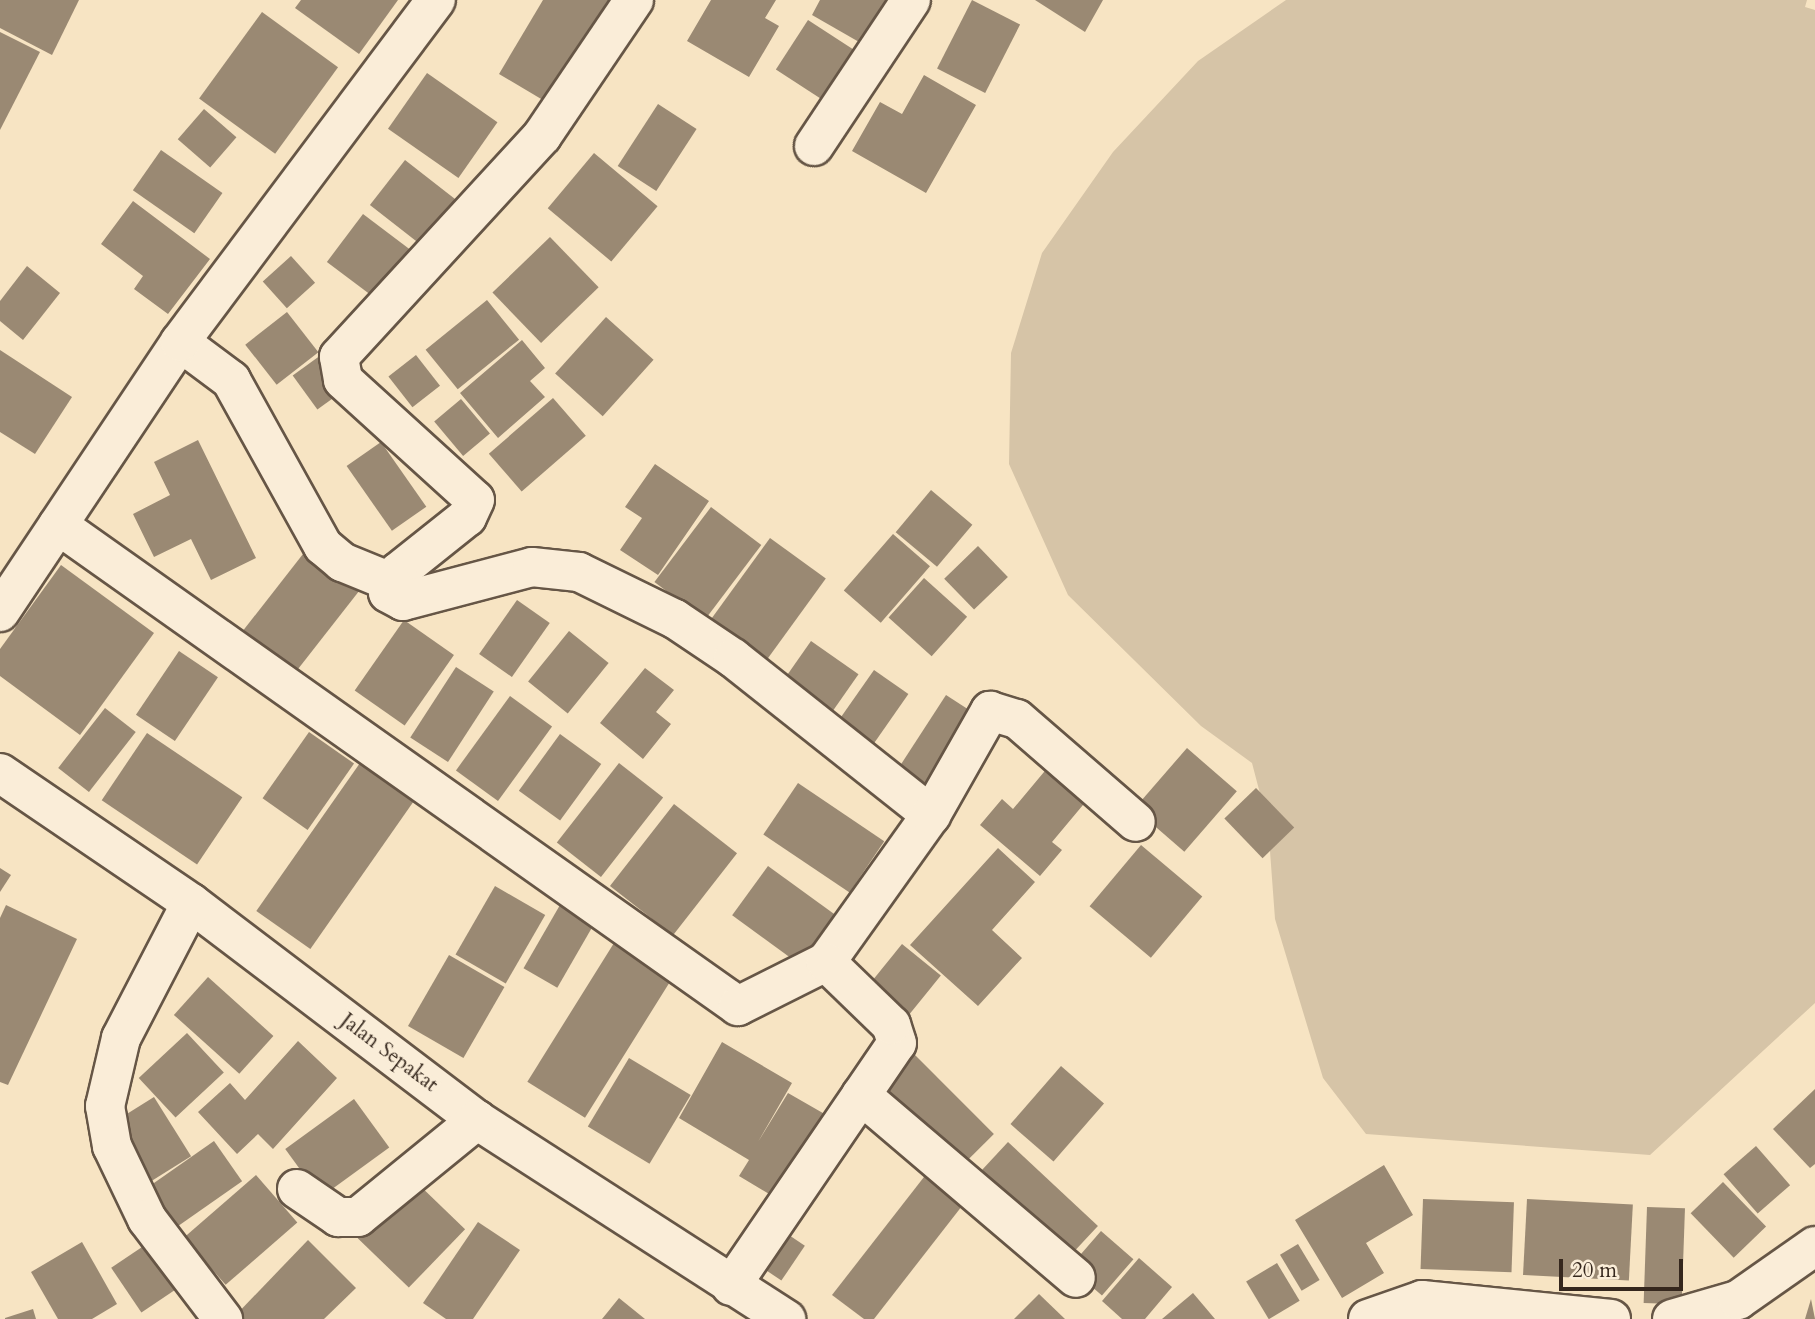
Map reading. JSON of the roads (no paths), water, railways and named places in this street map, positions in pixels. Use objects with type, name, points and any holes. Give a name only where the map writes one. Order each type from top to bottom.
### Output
[{"type":"street","points":[[0,612],[180,342],[436,0]]},
{"type":"street","points":[[634,0],[542,136],[339,357],[343,380],[475,500],[472,511],[391,582],[391,597],[403,601],[532,567],[579,572],[675,619],[733,657],[931,815]]},
{"type":"street","points":[[814,146],[911,0]]},
{"type":"street","points":[[180,342],[231,380],[323,546],[342,562],[391,582]]},
{"type":"street","points":[[58,525],[738,1006],[826,962],[931,815],[981,720],[995,709],[1017,719],[1136,822]]},
{"type":"street","name":"Jalan Sepakat","points":[[0,773],[191,903],[477,1120],[786,1319]]},
{"type":"street","points":[[191,903],[121,1038],[105,1106],[112,1146],[147,1219],[223,1319]]},
{"type":"street","points":[[731,1286],[861,1095],[897,1037],[826,962]]},
{"type":"street","points":[[861,1095],[1076,1278]]},
{"type":"street","points":[[297,1189],[338,1217],[358,1217],[477,1120]]},
{"type":"street","points":[[1672,1319],[1738,1300],[1811,1253]]},
{"type":"street","points":[[1368,1319],[1422,1300],[1570,1317],[1611,1319]]}]
